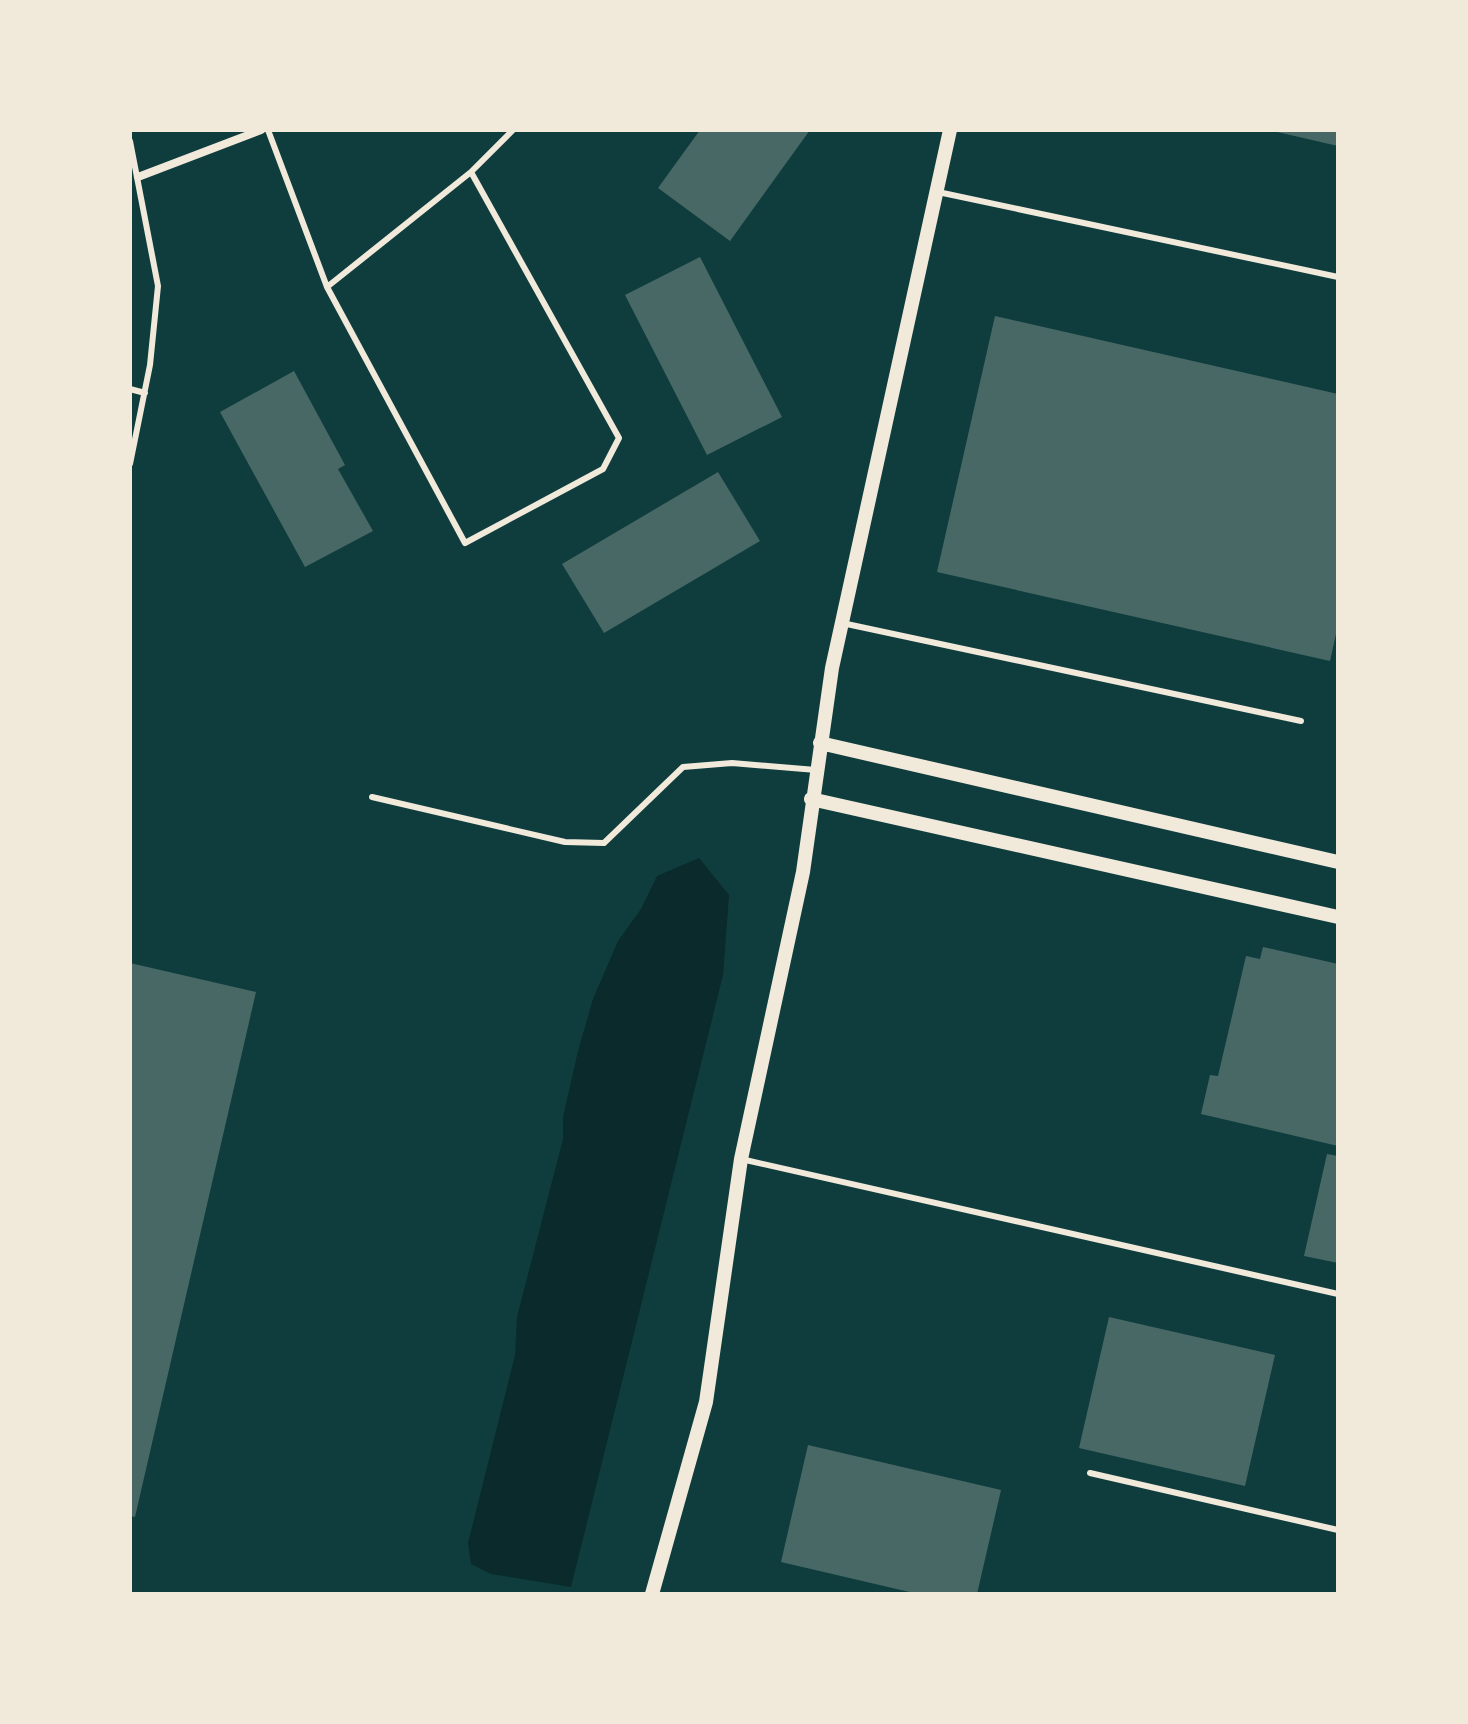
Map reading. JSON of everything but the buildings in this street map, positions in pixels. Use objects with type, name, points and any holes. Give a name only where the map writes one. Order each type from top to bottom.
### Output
[{"type":"street","points":[[138,177],[261,130]]},
{"type":"street","points":[[652,1594],[706,1402],[741,1159],[803,872],[811,799],[842,623],[950,130]]},
{"type":"street","points":[[820,743],[1338,862]]},
{"type":"street","points":[[811,799],[1338,917]]},
{"type":"lane","points":[[268,130],[327,287],[465,543],[603,469],[619,438],[471,172]]},
{"type":"lane","points":[[327,287],[471,172],[513,130]]},
{"type":"lane","points":[[130,141],[158,286],[145,393],[130,464]]},
{"type":"lane","points":[[936,192],[1338,277]]},
{"type":"lane","points":[[130,389],[145,393]]},
{"type":"lane","points":[[842,623],[1301,721]]},
{"type":"lane","points":[[372,797],[565,842],[604,843],[683,767],[732,763],[816,770]]},
{"type":"lane","points":[[741,1159],[1338,1294]]},
{"type":"lane","points":[[1090,1473],[1338,1530]]},
{"type":"water","points":[[699,858],[729,895],[723,975],[571,1587],[491,1574],[471,1564],[468,1543],[515,1355],[517,1317],[563,1139],[563,1117],[593,999],[618,941],[641,909],[657,876]]}]
